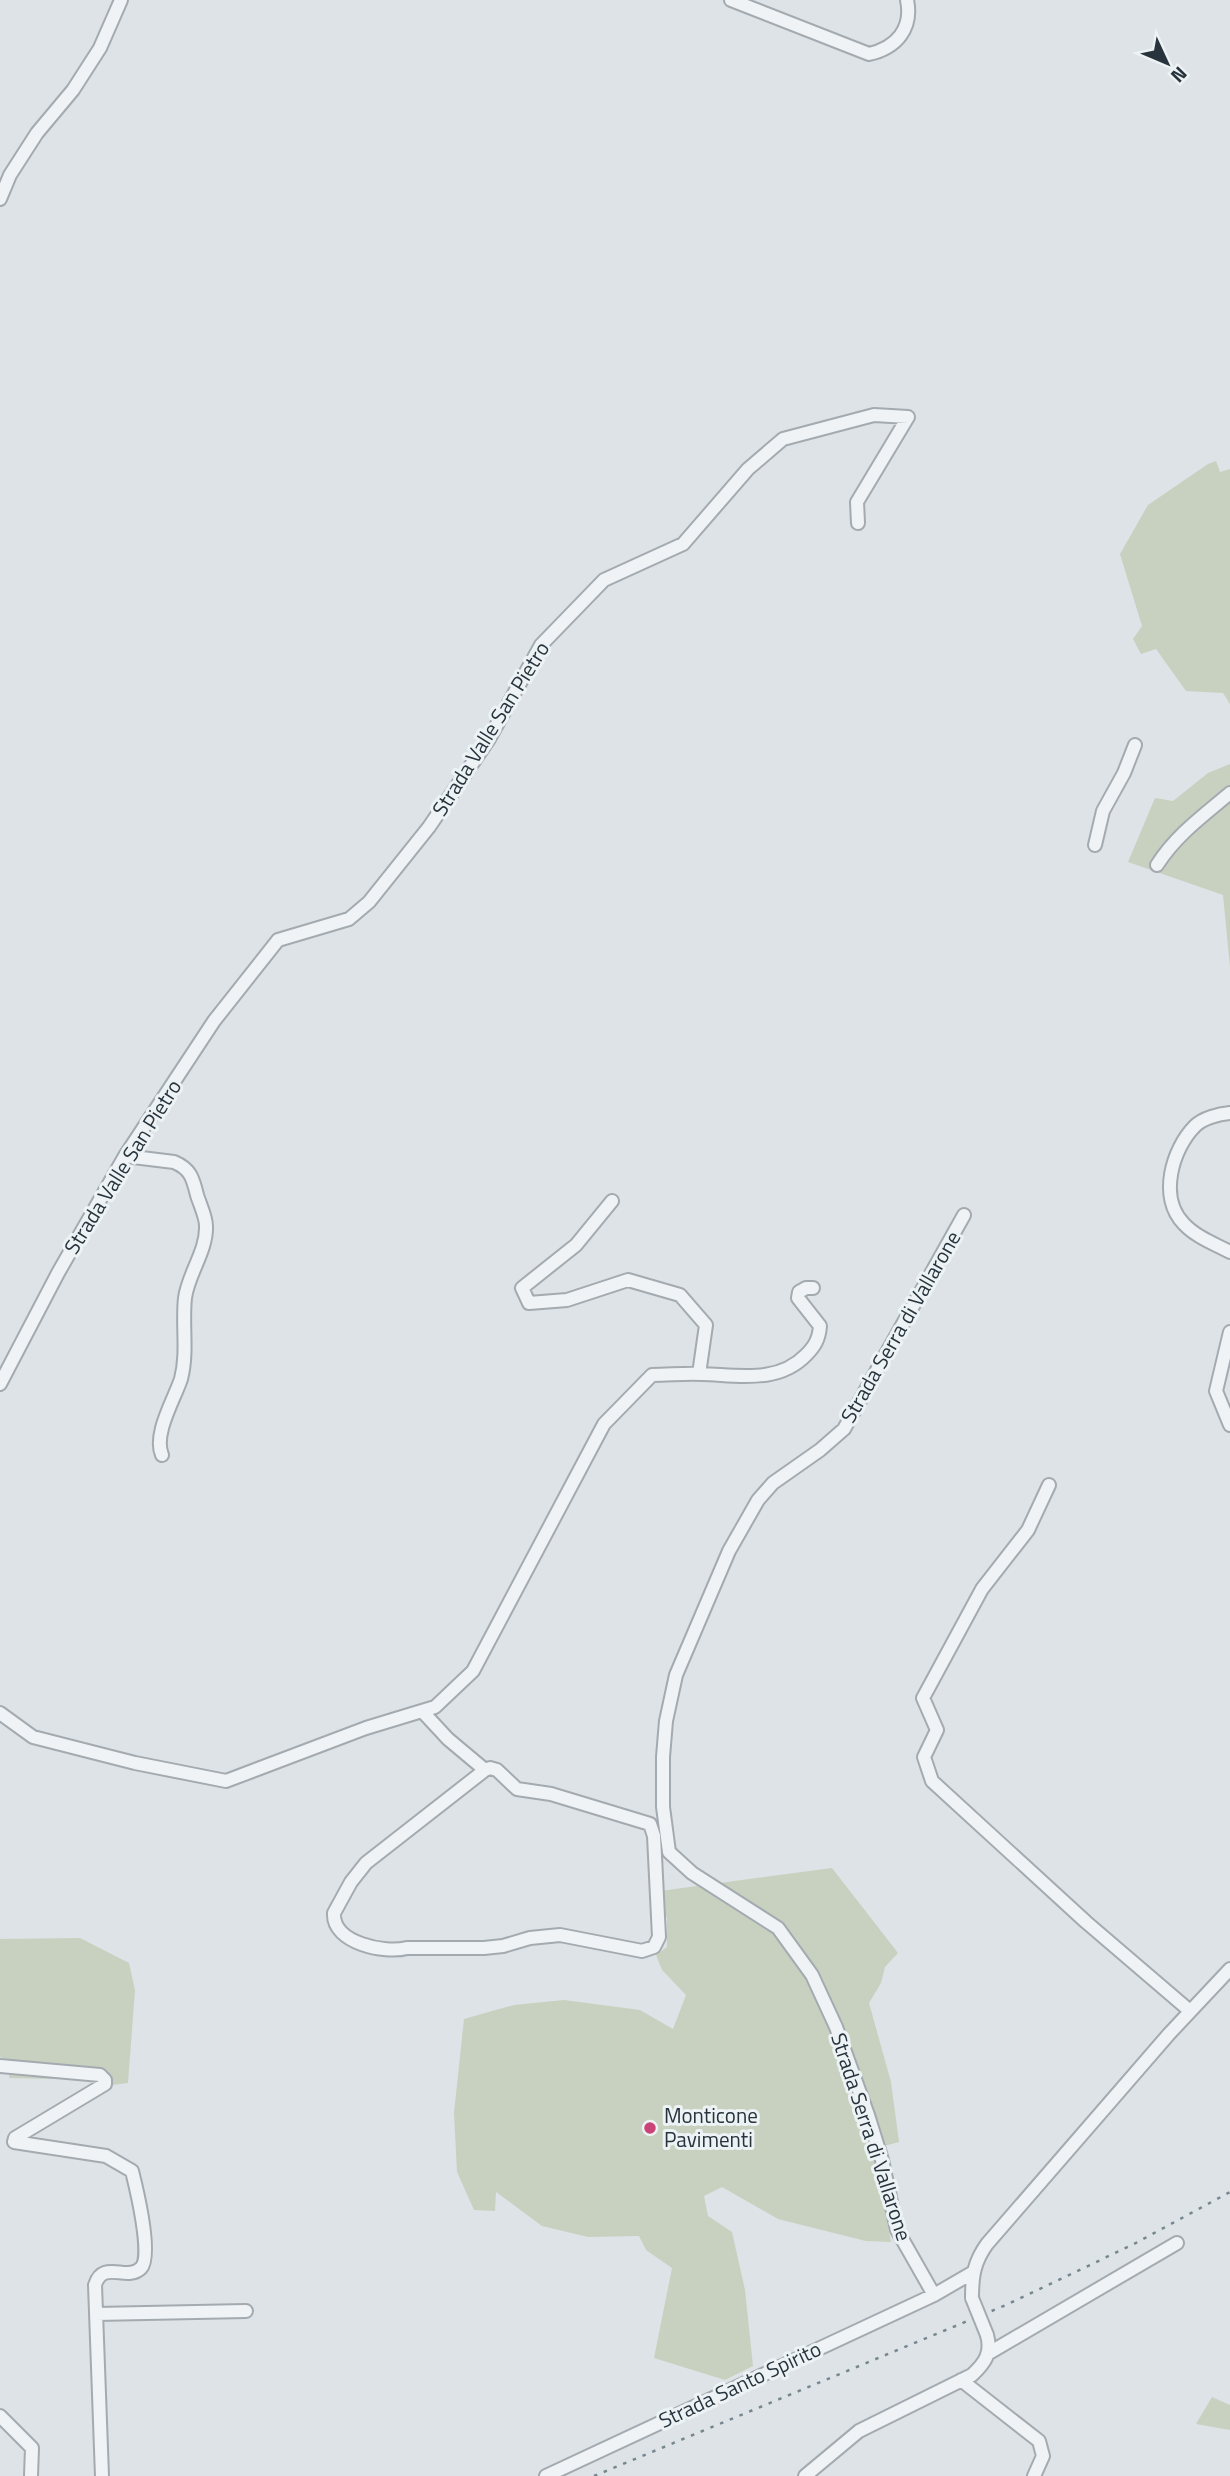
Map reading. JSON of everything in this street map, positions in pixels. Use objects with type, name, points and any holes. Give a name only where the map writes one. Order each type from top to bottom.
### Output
[{"type":"street","points":[[0,199],[10,175],[37,133],[74,90],[100,48],[121,0]]},
{"type":"street","points":[[731,0],[869,54],[883,51],[896,43],[905,28],[907,0]]},
{"type":"street","name":"Strada Valle San Pietro","points":[[0,1384],[58,1273],[125,1156],[214,1021],[278,940],[349,919],[369,902],[429,827],[489,739],[541,645],[604,580],[683,544],[748,469],[783,439],[874,415],[908,417],[857,502],[858,523]]},
{"type":"street","points":[[1095,845],[1103,811],[1124,773],[1135,745]]},
{"type":"street","points":[[1157,865],[1184,831],[1230,793]]},
{"type":"street","points":[[1230,1113],[1220,1114],[1196,1124],[1181,1147],[1172,1171],[1170,1192],[1173,1208],[1183,1224],[1230,1252]]},
{"type":"street","points":[[125,1156],[182,1165],[194,1178],[206,1224],[204,1240],[188,1283],[185,1300],[185,1353],[181,1377],[158,1441],[162,1455]]},
{"type":"street","points":[[612,1201],[576,1245],[522,1288],[529,1303],[568,1300],[628,1280],[680,1296],[706,1325],[699,1374]]},
{"type":"street","name":"Strada Serra di Vallarone","points":[[934,2295],[897,2230],[882,2160],[868,2115],[840,2036],[812,1975],[778,1927],[692,1873],[669,1852],[663,1810],[663,1757],[666,1721],[676,1675],[729,1552],[750,1512],[774,1483],[844,1429],[964,1215]]},
{"type":"street","points":[[0,1713],[33,1737],[135,1763],[226,1781],[366,1728],[435,1707],[473,1671],[604,1424],[652,1376],[761,1376],[779,1373],[796,1365],[816,1345],[820,1337],[820,1326],[798,1298],[799,1292],[813,1288]]},
{"type":"street","points":[[1230,1332],[1216,1391],[1230,1425]]},
{"type":"street","points":[[1049,1485],[1028,1530],[982,1589],[923,1698],[937,1730],[924,1757],[932,1781],[1086,1922],[1190,2011]]},
{"type":"street","points":[[422,1711],[448,1739],[485,1770]]},
{"type":"street","points":[[485,1770],[497,1770],[517,1789],[551,1794],[651,1826],[654,1836],[659,1937],[651,1950],[642,1951],[560,1935],[530,1938],[484,1948],[407,1948],[396,1951],[367,1945],[345,1935],[336,1925],[334,1913],[358,1872],[419,1819],[485,1770]]},
{"type":"street","points":[[645,1822],[653,1813],[663,1810]]},
{"type":"street","points":[[989,2353],[987,2335],[972,2298],[973,2270],[980,2254],[1190,2011],[1230,1969]]},
{"type":"street","points":[[0,2066],[100,2076],[105,2080],[105,2084],[14,2140],[19,2144],[106,2156],[132,2171],[142,2213],[145,2262],[134,2272],[103,2273],[97,2276],[95,2285],[102,2476]]},
{"type":"street","points":[[805,2476],[859,2431],[972,2375],[982,2366],[989,2353],[1177,2243]]},
{"type":"street","name":"Strada Santo Spirito","points":[[547,2476],[934,2295],[973,2270]]},
{"type":"street","name":"Strada Santo Spirito","points":[[934,2295],[962,2291],[972,2298]]},
{"type":"street","points":[[96,2314],[246,2311]]},
{"type":"street","points":[[961,2380],[1039,2441],[1043,2456],[1034,2476]]},
{"type":"street","points":[[0,2416],[32,2448],[31,2476]]},
{"type":"green space","points":[[1216,461],[1220,472],[1230,469],[1230,704],[1223,693],[1186,691],[1156,649],[1141,654],[1133,639],[1142,626],[1120,554],[1148,505]]},
{"type":"green space","points":[[1230,764],[1230,967],[1223,895],[1128,862],[1155,798],[1173,801],[1208,773]]},
{"type":"green space","points":[[832,1868],[898,1953],[885,1967],[881,1983],[869,2003],[891,2082],[899,2142],[873,2149],[891,2242],[866,2241],[778,2219],[722,2187],[704,2196],[708,2216],[732,2232],[745,2290],[753,2366],[725,2380],[654,2358],[672,2268],[646,2250],[639,2236],[588,2237],[542,2226],[496,2192],[495,2211],[474,2210],[457,2172],[454,2113],[464,2019],[514,2005],[564,2000],[640,2010],[673,2029],[686,1995],[662,1970],[656,1955],[667,1947],[667,1918],[660,1905],[660,1891]]},
{"type":"green space","points":[[80,1938],[129,1963],[135,1990],[128,2083],[112,2085],[101,2080],[9,2078],[11,2061],[0,2057],[0,1939]]},
{"type":"green space","points":[[1212,2397],[1230,2405],[1230,2430],[1196,2424]]},
{"type":"railway","points":[[594,2476],[1006,2305],[1134,2244],[1230,2192]]},
{"type":"place","name":"Monticone Pavimenti","points":[[650,2128]]}]
